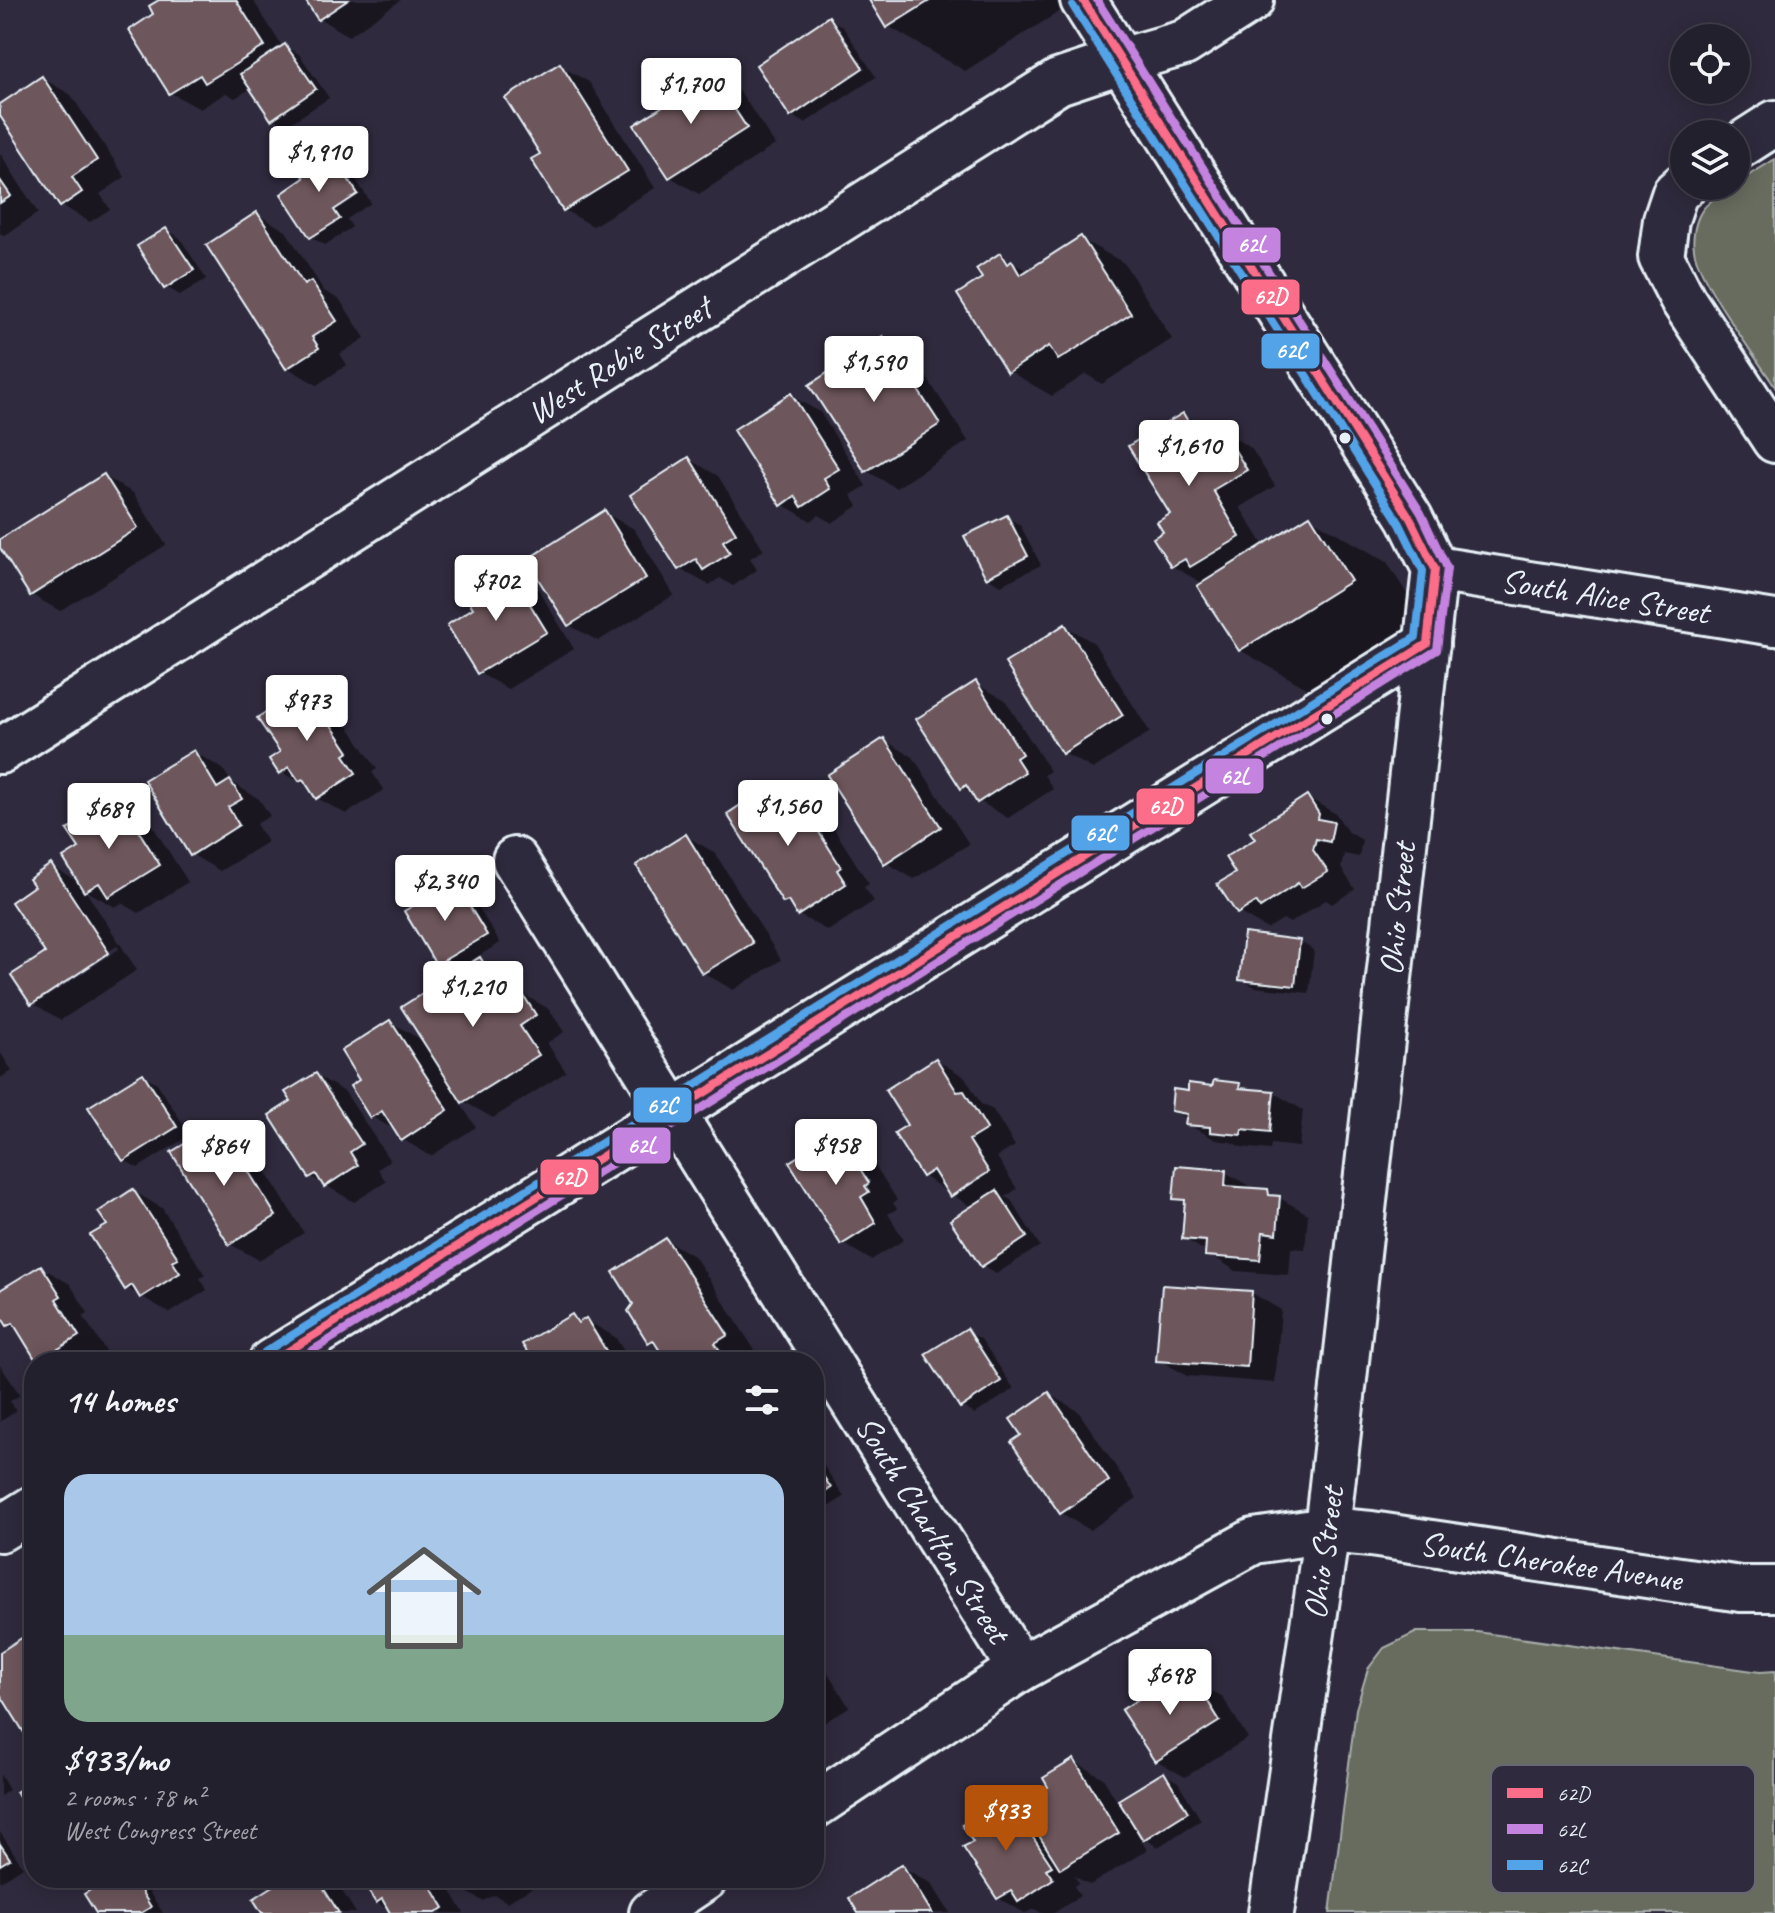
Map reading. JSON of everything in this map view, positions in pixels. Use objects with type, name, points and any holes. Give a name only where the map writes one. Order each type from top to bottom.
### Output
[{"type":"street","points":[[1083,0],[1410,518],[1435,569]]},
{"type":"street","name":"West Robie Street","points":[[0,751],[1058,82],[1184,43],[1251,0]]},
{"type":"street","points":[[1750,139],[1775,123]]},
{"type":"street","points":[[1673,200],[1666,220],[1661,257],[1683,300],[1775,440]]},
{"type":"street","name":"South Alice Street","points":[[1435,569],[1775,623]]},
{"type":"street","name":"Ohio Street","points":[[1271,1913],[1327,1530],[1435,569]]},
{"type":"street","points":[[287,1352],[1427,644]]},
{"type":"street","name":"South Charlton Street","points":[[515,860],[821,1352]]},
{"type":"street","name":"South Charlton Street","points":[[824,1357],[1020,1669]]},
{"type":"street","points":[[0,1529],[24,1514]]},
{"type":"street","name":"South Cherokee Avenue","points":[[824,1799],[1020,1669],[1254,1541],[1327,1530],[1371,1534],[1741,1589],[1775,1589]]},
{"type":"street","points":[[652,1913],[690,1888]]},
{"type":"green space","points":[[1775,159],[1775,387],[1705,279],[1694,249],[1694,230],[1701,212],[1713,200],[1750,200],[1750,175]]},
{"type":"green space","points":[[1417,1632],[1477,1632],[1760,1672],[1775,1671],[1775,1913],[1330,1913],[1356,1709],[1368,1669],[1384,1648]]},
{"type":"building","points":[[159,0],[236,0],[265,46],[205,83],[200,75],[169,94],[129,30],[153,14],[149,6]]},
{"type":"building","points":[[305,0],[348,0],[318,20]]},
{"type":"building","points":[[869,0],[931,0],[886,28]]},
{"type":"building","points":[[829,16],[863,68],[790,117],[756,65]]},
{"type":"building","points":[[285,44],[316,89],[271,120],[240,74]]},
{"type":"building","points":[[560,63],[628,171],[563,211],[531,159],[540,154],[505,98]]},
{"type":"building","points":[[712,74],[747,128],[669,178],[634,125]]},
{"type":"building","points":[[42,76],[97,160],[72,177],[82,192],[60,207],[0,116],[0,104]]},
{"type":"building","points":[[329,150],[358,194],[334,210],[340,219],[310,238],[281,194],[304,178],[299,170]]},
{"type":"building","points":[[0,180],[11,196],[0,203]]},
{"type":"building","points":[[257,212],[304,285],[311,281],[337,321],[312,337],[319,348],[286,369],[206,245]]},
{"type":"building","points":[[166,228],[194,270],[164,289],[137,246]]},
{"type":"building","points":[[1081,236],[1131,314],[1058,360],[1049,346],[1007,373],[957,294],[982,278],[976,269],[1000,253],[1007,264],[1012,261],[1020,275]]},
{"type":"building","points":[[883,336],[940,424],[865,472],[809,385]]},
{"type":"building","points":[[791,393],[839,469],[824,478],[830,489],[802,507],[795,496],[781,506],[733,430]]},
{"type":"building","points":[[1183,413],[1200,441],[1222,429],[1247,470],[1213,490],[1240,537],[1190,567],[1185,559],[1171,567],[1153,538],[1163,532],[1157,522],[1170,514],[1128,446]]},
{"type":"building","points":[[689,457],[736,533],[723,541],[730,553],[703,570],[696,559],[678,570],[630,495]]},
{"type":"building","points":[[104,474],[138,528],[30,596],[0,548],[0,539]]},
{"type":"building","points":[[605,510],[646,578],[568,626],[526,560]]},
{"type":"building","points":[[1007,515],[1028,556],[986,578],[964,536]]},
{"type":"building","points":[[1310,515],[1351,581],[1239,651],[1197,586]]},
{"type":"building","points":[[509,570],[547,632],[477,674],[447,625],[473,608],[466,597]]},
{"type":"building","points":[[1065,624],[1123,715],[1062,754],[1005,663]]},
{"type":"building","points":[[976,681],[1022,754],[1016,758],[1025,772],[977,803],[966,785],[961,789],[916,719]]},
{"type":"building","points":[[305,686],[349,752],[344,755],[356,773],[316,799],[303,779],[299,781],[289,767],[279,774],[269,759],[280,752],[257,718]]},
{"type":"building","points":[[884,738],[941,827],[884,864],[827,775]]},
{"type":"building","points":[[194,750],[217,788],[230,780],[242,799],[228,807],[239,825],[190,856],[144,780]]},
{"type":"building","points":[[788,783],[841,867],[837,870],[846,884],[797,916],[788,901],[783,903],[727,814],[769,786],[773,792]]},
{"type":"building","points":[[1307,795],[1319,814],[1318,819],[1334,822],[1330,842],[1316,839],[1313,850],[1328,872],[1301,888],[1298,883],[1260,908],[1256,902],[1237,914],[1217,884],[1235,873],[1225,857],[1255,839],[1250,832]]},
{"type":"building","points":[[118,798],[160,865],[108,897],[99,883],[84,892],[63,858],[79,848],[67,830]]},
{"type":"building","points":[[686,834],[753,943],[702,974],[636,865]]},
{"type":"building","points":[[51,864],[109,953],[31,1005],[11,975],[45,953],[11,902],[34,886],[29,879]]},
{"type":"building","points":[[455,882],[487,935],[436,965],[404,911]]},
{"type":"building","points":[[1244,933],[1300,940],[1295,986],[1239,980]]},
{"type":"building","points":[[480,957],[506,999],[520,990],[536,1015],[520,1026],[539,1055],[462,1103],[401,1007]]},
{"type":"building","points":[[390,1020],[448,1110],[401,1141],[382,1111],[370,1118],[350,1086],[359,1080],[341,1051]]},
{"type":"building","points":[[936,1058],[957,1092],[964,1091],[987,1129],[969,1140],[989,1172],[950,1197],[933,1170],[922,1177],[894,1133],[907,1125],[885,1090]]},
{"type":"building","points":[[143,1073],[177,1127],[123,1161],[88,1107]]},
{"type":"building","points":[[316,1073],[362,1144],[350,1152],[358,1165],[324,1187],[316,1174],[309,1178],[269,1115],[291,1101],[285,1092]]},
{"type":"building","points":[[1214,1080],[1240,1083],[1239,1088],[1274,1091],[1270,1132],[1242,1129],[1241,1135],[1210,1132],[1210,1127],[1185,1125],[1187,1114],[1171,1111],[1173,1089],[1188,1091],[1188,1083],[1212,1086]]},
{"type":"building","points":[[837,1132],[869,1183],[865,1186],[869,1192],[861,1197],[876,1223],[841,1245],[789,1162]]},
{"type":"building","points":[[199,1135],[210,1153],[230,1141],[276,1216],[229,1245],[171,1152]]},
{"type":"building","points":[[1176,1166],[1226,1170],[1225,1186],[1268,1189],[1269,1195],[1280,1196],[1277,1234],[1263,1232],[1260,1260],[1205,1256],[1206,1241],[1182,1239],[1185,1200],[1173,1199]]},
{"type":"building","points":[[133,1189],[178,1258],[172,1261],[180,1273],[140,1298],[132,1285],[125,1290],[90,1235],[107,1225],[98,1212]]},
{"type":"building","points":[[997,1190],[1027,1237],[981,1267],[950,1220]]},
{"type":"building","points":[[666,1238],[728,1335],[715,1343],[720,1351],[661,1352],[653,1340],[648,1343],[628,1311],[633,1304],[613,1272]]},
{"type":"building","points":[[41,1265],[61,1296],[56,1299],[79,1336],[53,1352],[31,1352],[13,1323],[7,1326],[0,1315],[0,1290]]},
{"type":"building","points":[[1162,1285],[1252,1291],[1247,1367],[1156,1361]]},
{"type":"building","points":[[572,1314],[578,1323],[586,1318],[607,1352],[527,1352],[522,1344]]},
{"type":"building","points":[[967,1328],[1001,1381],[960,1408],[925,1354]]},
{"type":"building","points":[[1049,1392],[1109,1481],[1060,1514],[1011,1442],[1021,1435],[1010,1419]]},
{"type":"building","points":[[824,1477],[831,1488],[824,1493]]},
{"type":"building","points":[[24,1636],[24,1733],[0,1694],[0,1652]]},
{"type":"building","points":[[1194,1679],[1220,1721],[1155,1762],[1121,1710],[1169,1680],[1176,1690]]},
{"type":"building","points":[[1074,1759],[1119,1833],[1060,1869],[1019,1804],[1048,1787],[1043,1778]]},
{"type":"building","points":[[1164,1772],[1188,1812],[1143,1840],[1118,1800]]},
{"type":"building","points":[[24,1787],[24,1805],[16,1792]]},
{"type":"building","points":[[1001,1799],[1013,1818],[1018,1815],[1052,1866],[1046,1869],[1053,1879],[1018,1902],[1011,1891],[997,1899],[963,1847],[973,1842],[962,1825]]},
{"type":"building","points":[[0,1844],[10,1859],[0,1865]]},
{"type":"building","points":[[902,1864],[932,1913],[858,1913],[849,1898]]},
{"type":"building","points":[[93,1888],[139,1888],[151,1907],[141,1913],[96,1913],[84,1894]]},
{"type":"building","points":[[270,1888],[323,1888],[339,1913],[262,1913],[253,1899]]},
{"type":"building","points":[[366,1888],[432,1888],[444,1908],[436,1913],[390,1913],[382,1899],[376,1903]]},
{"type":"transit line","name":"62D","points":[[287,1352],[1427,644],[1435,569],[1410,518],[1083,0]]},
{"type":"transit line","name":"62L","points":[[310,1352],[1437,650],[1447,568],[1421,513],[1097,0]]},
{"type":"transit line","name":"62C","points":[[265,1352],[1416,637],[1423,571],[1400,524],[1073,6]]}]
